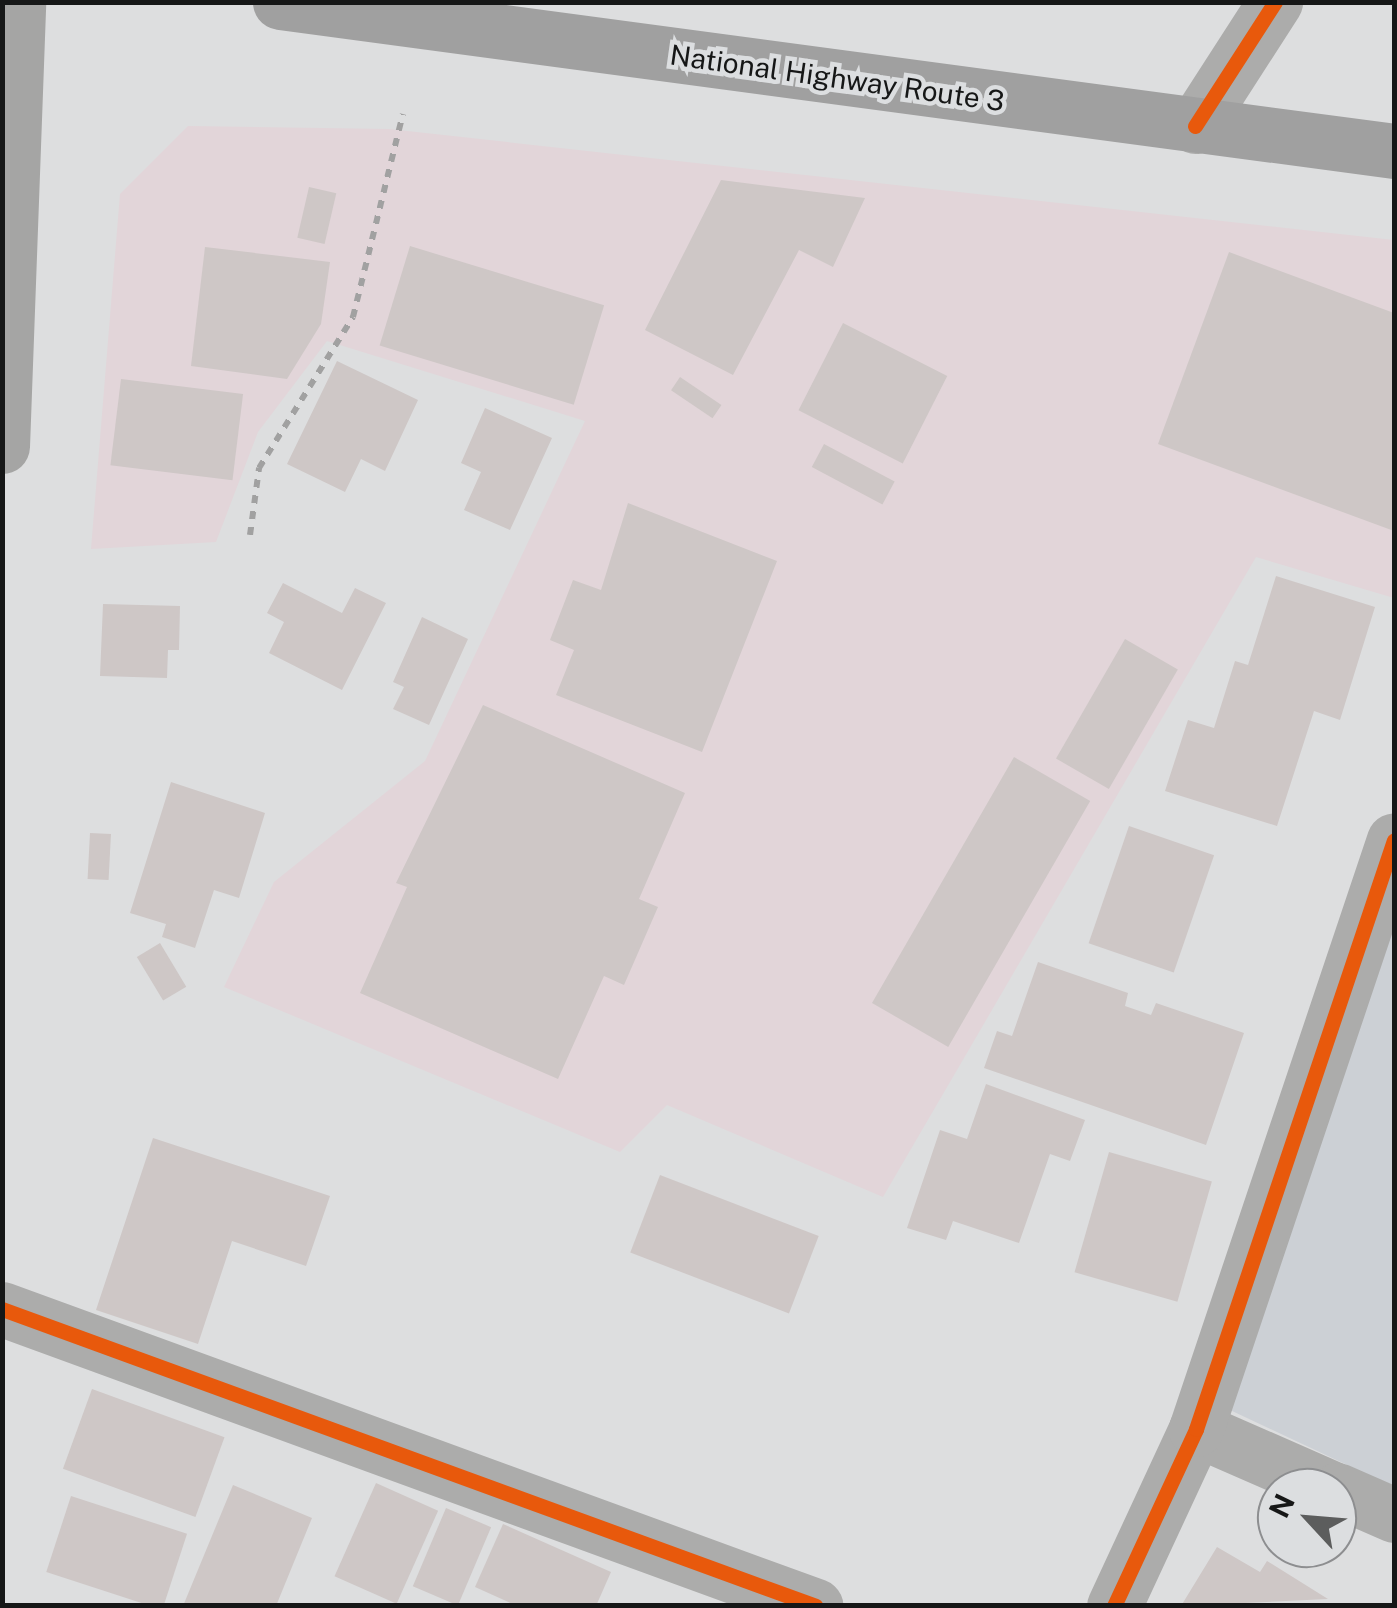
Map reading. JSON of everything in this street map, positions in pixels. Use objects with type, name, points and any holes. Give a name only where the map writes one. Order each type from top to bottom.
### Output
[{"type":"highway","name":"National Highway Route 3","points":[[280,2],[1394,152]]},
{"type":"main road","points":[[2,446],[18,2]]},
{"type":"street","points":[[1195,126],[1275,2]]},
{"type":"street","points":[[1114,1606],[1196,1429],[1394,840]]},
{"type":"street","points":[[2,1309],[816,1606]]},
{"type":"street","points":[[1196,1429],[1286,1468]]},
{"type":"street","points":[[1357,1499],[1394,1515]]},
{"type":"path","points":[[250,534],[259,468],[353,316],[403,114]]},
{"type":"shaded area","points":[[188,126],[389,129],[1394,240],[1394,598],[1256,557],[883,1197],[667,1105],[620,1152],[224,987],[274,882],[425,761],[585,421],[327,341],[258,432],[216,542],[91,549],[120,194]]},
{"type":"shaded area","points":[[1394,923],[1394,1487],[1230,1410]]},
{"type":"building","points":[[721,180],[865,198],[833,267],[799,250],[733,375],[645,330]]},
{"type":"building","points":[[309,187],[336,193],[325,244],[297,238]]},
{"type":"building","points":[[410,246],[604,305],[574,405],[380,345]]},
{"type":"building","points":[[205,247],[330,262],[321,324],[287,379],[191,366]]},
{"type":"building","points":[[1229,252],[1394,313],[1394,531],[1158,444]]},
{"type":"building","points":[[843,323],[947,376],[903,463],[799,410]]},
{"type":"building","points":[[337,361],[418,400],[385,471],[361,459],[345,492],[287,464]]},
{"type":"building","points":[[680,377],[721,405],[713,418],[671,390]]},
{"type":"building","points":[[121,379],[243,394],[232,480],[110,465]]},
{"type":"building","points":[[485,408],[552,438],[510,530],[464,510],[481,472],[461,463]]},
{"type":"building","points":[[824,444],[895,482],[882,505],[812,467]]},
{"type":"building","points":[[628,503],[777,561],[702,752],[556,695],[574,650],[550,640],[573,580],[601,590]]},
{"type":"building","points":[[1276,576],[1375,607],[1340,720],[1314,711],[1277,826],[1165,791],[1188,720],[1214,728],[1235,661],[1248,665]]},
{"type":"building","points":[[283,583],[342,613],[355,588],[386,603],[342,690],[269,653],[284,622],[267,613]]},
{"type":"building","points":[[103,604],[180,606],[179,650],[168,650],[167,678],[100,676]]},
{"type":"building","points":[[422,617],[468,639],[429,725],[393,709],[404,687],[393,682]]},
{"type":"building","points":[[1125,639],[1178,670],[1109,789],[1056,759]]},
{"type":"building","points":[[483,705],[685,793],[639,899],[658,907],[624,985],[604,976],[558,1079],[360,993],[407,887],[396,883]]},
{"type":"building","points":[[1014,757],[1090,801],[948,1047],[872,1003]]},
{"type":"building","points":[[171,782],[265,813],[239,898],[214,890],[195,948],[162,937],[166,924],[130,913]]},
{"type":"building","points":[[1129,826],[1214,855],[1174,973],[1089,943]]},
{"type":"building","points":[[90,833],[111,834],[109,880],[88,879]]},
{"type":"building","points":[[160,943],[186,987],[163,1001],[137,957]]},
{"type":"building","points":[[1038,962],[1128,993],[1125,1006],[1151,1015],[1156,1003],[1244,1033],[1206,1145],[984,1068],[997,1031],[1012,1036]]},
{"type":"building","points":[[986,1084],[1085,1120],[1070,1161],[1050,1154],[1019,1243],[953,1221],[946,1240],[907,1228],[940,1130],[967,1139]]},
{"type":"building","points":[[153,1138],[330,1196],[306,1266],[232,1241],[198,1344],[96,1310]]},
{"type":"building","points":[[1109,1152],[1212,1181],[1177,1302],[1075,1272]]},
{"type":"building","points":[[660,1175],[819,1236],[789,1313],[630,1252]]},
{"type":"building","points":[[92,1389],[224,1437],[195,1517],[63,1469]]},
{"type":"building","points":[[376,1483],[438,1511],[397,1604],[335,1576]]},
{"type":"building","points":[[233,1485],[312,1518],[276,1606],[183,1606]]},
{"type":"building","points":[[71,1496],[187,1534],[164,1606],[151,1606],[46,1572]]},
{"type":"building","points":[[446,1508],[491,1527],[458,1605],[413,1586]]},
{"type":"building","points":[[503,1524],[611,1572],[596,1606],[517,1606],[475,1587]]},
{"type":"building","points":[[1217,1547],[1260,1572],[1263,1568],[1278,1568],[1328,1599],[1181,1606]]},
{"type":"cycle path","points":[[1195,126],[1275,2]]},
{"type":"cycle path","points":[[1114,1606],[1196,1429],[1394,840]]},
{"type":"cycle path","points":[[2,1309],[816,1606]]}]
